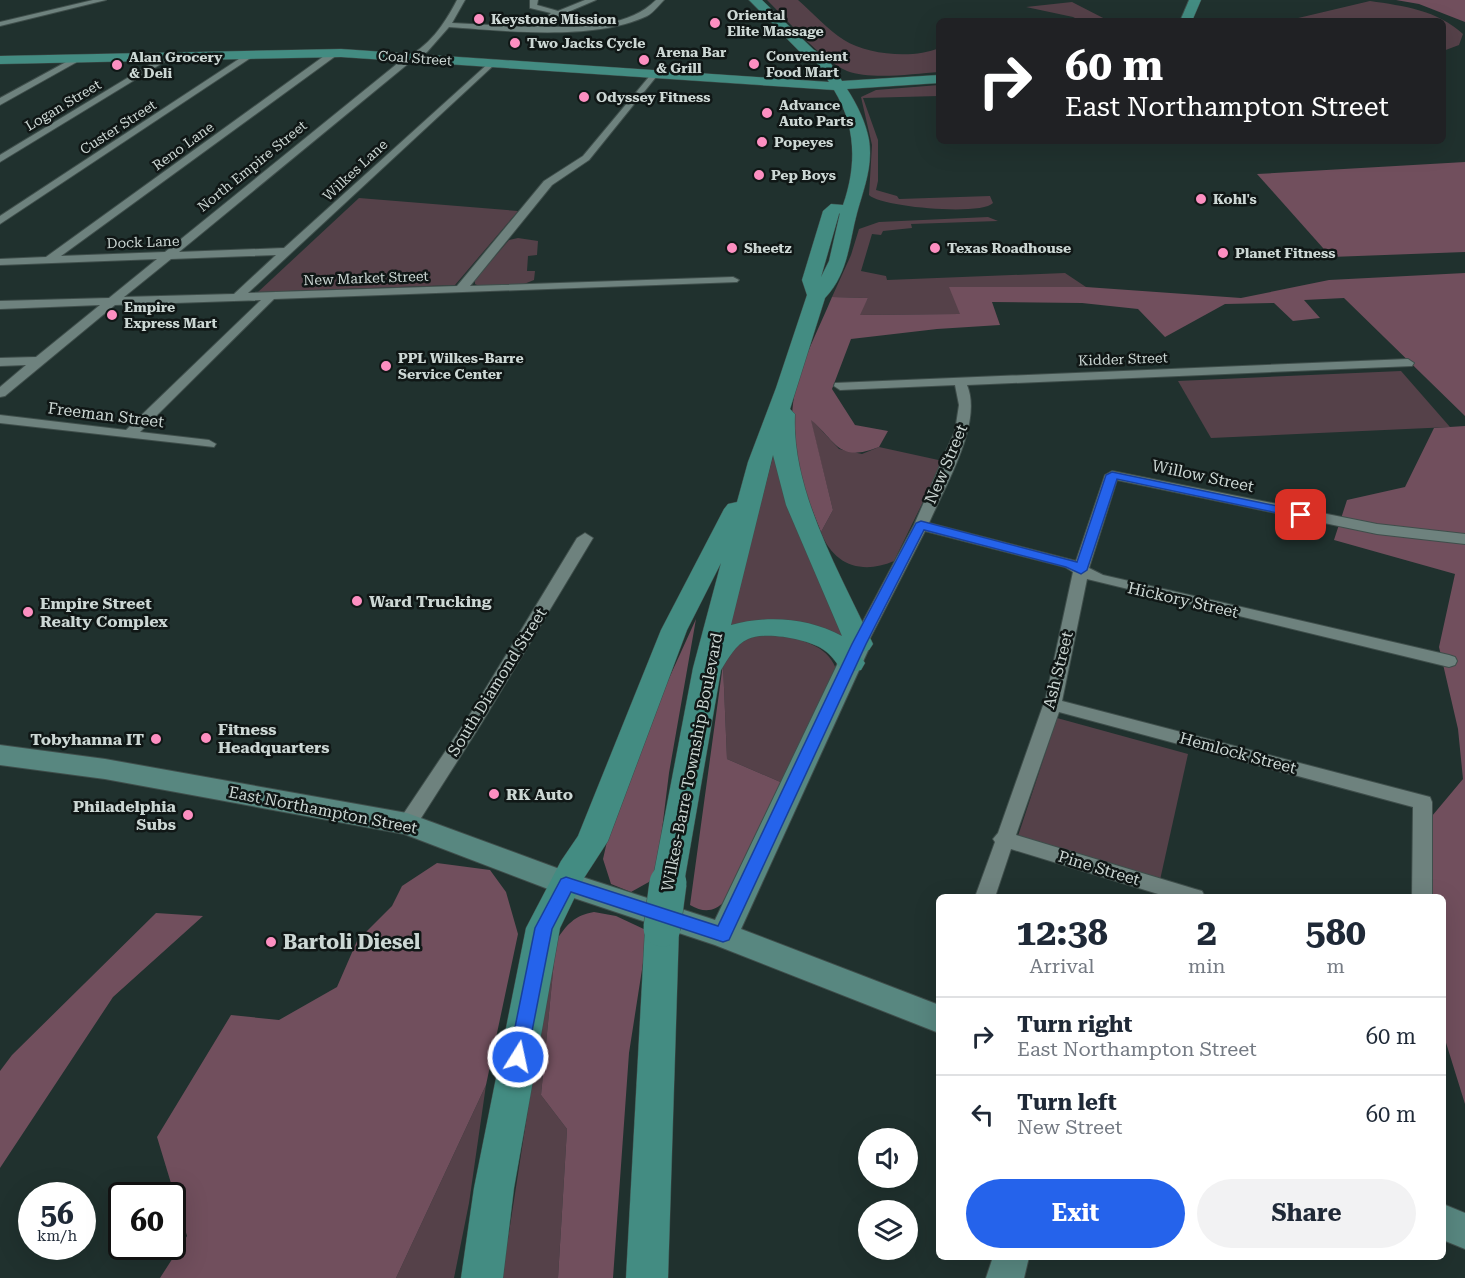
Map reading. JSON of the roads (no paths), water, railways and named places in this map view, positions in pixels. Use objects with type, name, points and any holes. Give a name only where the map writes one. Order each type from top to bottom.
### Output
[{"type":"main road","name":"Wilkes-Barre Township Boulevard","points":[[647,1278],[662,928],[707,668],[759,462],[787,388],[816,296],[826,286],[838,261],[849,212],[860,180],[861,140],[852,109],[809,53],[755,0]]},
{"type":"main road","points":[[1187,18],[1195,0]]},
{"type":"main road","name":"Coal Street","points":[[0,60],[334,53],[834,86],[896,82]]},
{"type":"main road","name":"Wilkes-Barre Township Boulevard","points":[[809,53],[821,59],[826,65],[834,86],[842,127]]},
{"type":"main road","points":[[826,65],[837,71],[854,75],[936,79]]},
{"type":"main road","points":[[852,109],[856,96],[865,90],[896,82],[936,79]]},
{"type":"main road","name":"Wilkes-Barre Township Boulevard","points":[[816,296],[811,280],[831,211],[840,207],[843,183]]},
{"type":"main road","points":[[787,388],[782,429],[784,459],[793,493],[855,654]]},
{"type":"main road","points":[[482,1278],[494,1188],[543,928],[592,841],[674,630],[759,462]]},
{"type":"main road","points":[[707,668],[732,635],[778,627],[803,631],[855,654]]},
{"type":"main road","name":"New Street","points":[[723,935],[855,654]]},
{"type":"main road","name":"East Northampton Street","points":[[0,755],[105,769],[407,824],[566,884],[723,935],[936,1018]]},
{"type":"main road","points":[[1446,1223],[1465,1231]]},
{"type":"main road","points":[[1005,1278],[1010,1260]]},
{"type":"street","points":[[0,24],[102,0]]},
{"type":"street","name":"North Empire Street","points":[[0,393],[165,256],[406,61],[415,57],[447,26],[460,0]]},
{"type":"street","points":[[534,0],[533,6],[558,13]]},
{"type":"street","points":[[535,30],[558,13],[592,0]]},
{"type":"street","points":[[447,26],[535,30],[582,28],[623,22],[653,10],[660,0]]},
{"type":"street","name":"Reno Lane","points":[[49,260],[334,53]]},
{"type":"street","name":"Custer Street","points":[[0,221],[251,55]]},
{"type":"street","name":"Logan Street","points":[[0,159],[170,56]]},
{"type":"street","points":[[0,102],[80,58]]},
{"type":"street","name":"Wilkes Lane","points":[[237,297],[491,63]]},
{"type":"street","points":[[461,289],[548,183],[586,158],[653,75]]},
{"type":"street","name":"Dock Lane","points":[[0,262],[286,251]]},
{"type":"street","name":"New Market Street","points":[[0,305],[733,280]]},
{"type":"street","points":[[129,435],[271,296]]},
{"type":"street","points":[[0,363],[37,361]]},
{"type":"street","name":"Kidder Street","points":[[840,386],[1408,363]]},
{"type":"street","name":"New Street","points":[[855,654],[921,525],[962,431],[966,415],[964,389],[959,381]]},
{"type":"street","name":"Freeman Street","points":[[0,419],[209,444]]},
{"type":"street","name":"Willow Street","points":[[1112,475],[1377,529],[1465,540]]},
{"type":"street","name":"Ash Street","points":[[986,894],[1003,839],[1052,704],[1081,570],[1112,475]]},
{"type":"street","name":"Hickory Street","points":[[921,525],[1070,564],[1098,579],[1449,661]]},
{"type":"street","name":"South Diamond Street","points":[[407,824],[480,712],[585,538]]},
{"type":"street","name":"Hemlock Street","points":[[1052,704],[1423,802],[1422,894]]},
{"type":"street","name":"Pine Street","points":[[1003,839],[1185,894]]},
{"type":"place","name":"Keystone Mission","points":[[479,19]]},
{"type":"place","name":"Oriental Elite Massage","points":[[715,23]]},
{"type":"place","name":"Two Jacks Cycle","points":[[515,43]]},
{"type":"place","name":"Arena Bar & Grill","points":[[644,60]]},
{"type":"place","name":"Convenient Food Mart","points":[[754,64]]},
{"type":"place","name":"Alan Grocery & Deli","points":[[117,65]]},
{"type":"place","name":"Odyssey Fitness","points":[[584,97]]},
{"type":"place","name":"Advance Auto Parts","points":[[767,113]]},
{"type":"place","name":"Popeyes","points":[[762,142]]},
{"type":"place","name":"Pep Boys","points":[[759,175]]},
{"type":"place","name":"Kohl's","points":[[1201,199]]},
{"type":"place","name":"Sheetz","points":[[732,248]]},
{"type":"place","name":"Texas Roadhouse","points":[[935,248]]},
{"type":"place","name":"Planet Fitness","points":[[1223,253]]},
{"type":"place","name":"Empire Express Mart","points":[[112,315]]},
{"type":"place","name":"PPL Wilkes-Barre Service Center","points":[[386,366]]},
{"type":"place","name":"Ward Trucking","points":[[357,601]]},
{"type":"place","name":"Empire Street Realty Complex","points":[[28,612]]},
{"type":"place","name":"Fitness Headquarters","points":[[206,738]]},
{"type":"place","name":"Tobyhanna IT","points":[[156,739]]},
{"type":"place","name":"RK Auto","points":[[494,794]]},
{"type":"place","name":"Philadelphia Subs","points":[[188,815]]},
{"type":"place","name":"Bartoli Diesel","points":[[271,942]]}]
